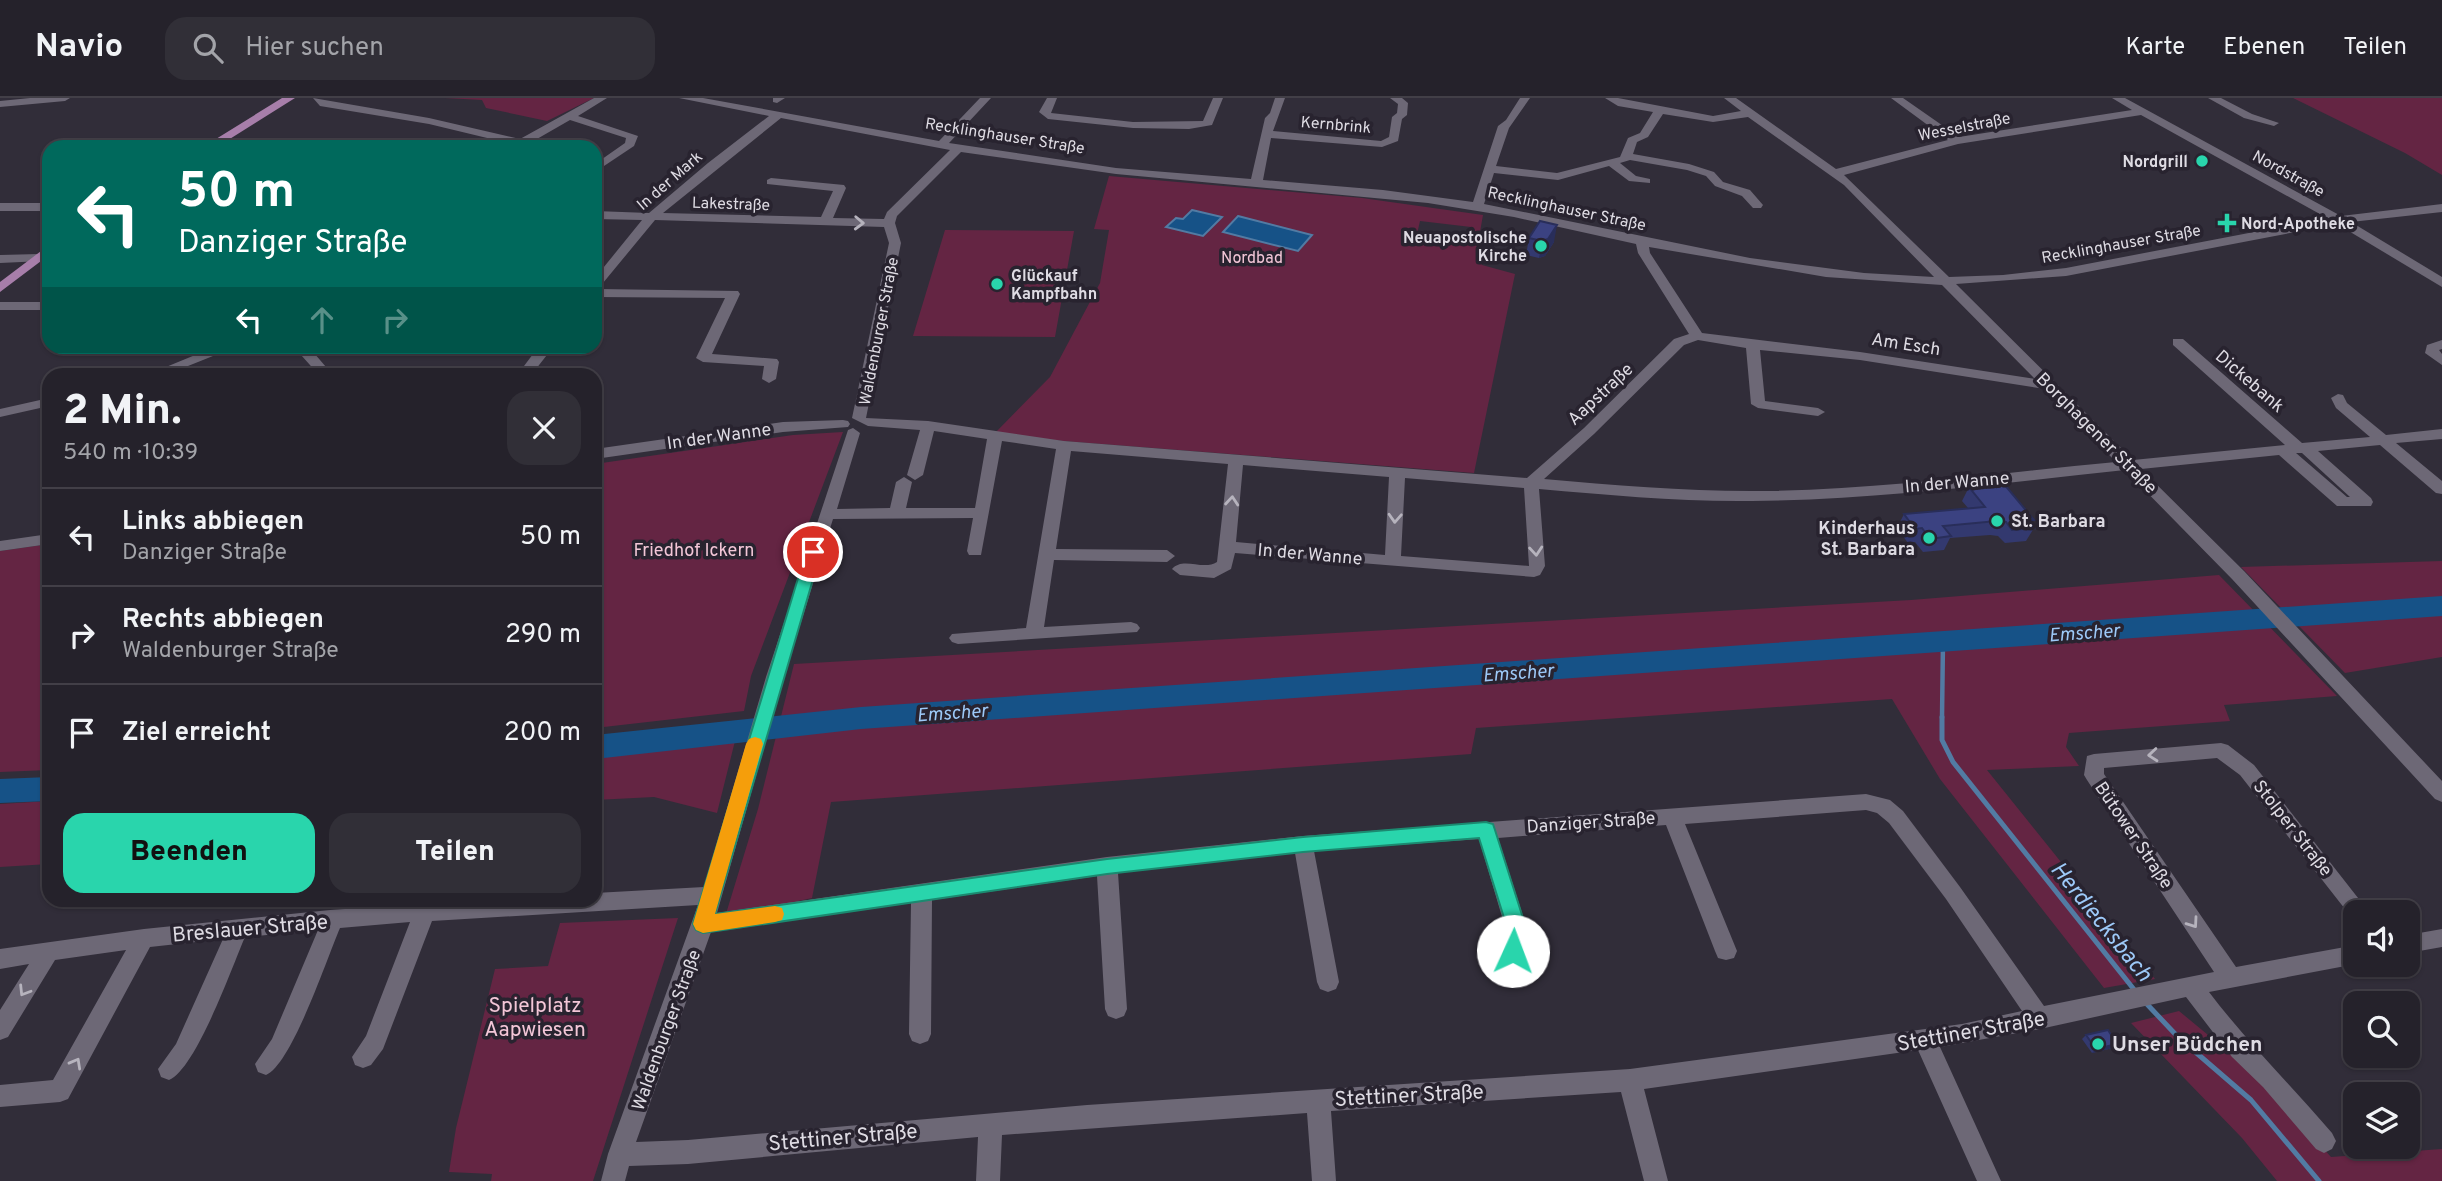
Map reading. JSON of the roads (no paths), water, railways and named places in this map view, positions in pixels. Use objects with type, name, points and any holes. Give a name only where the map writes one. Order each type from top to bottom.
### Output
[{"type":"main road","points":[[220,140],[289,98]]},
{"type":"main road","points":[[276,106],[296,98]]},
{"type":"main road","points":[[0,288],[42,256]]},
{"type":"street","points":[[0,103],[65,98]]},
{"type":"street","points":[[526,140],[603,98]]},
{"type":"street","name":"Recklinghauser Straße","points":[[684,98],[959,147],[1114,171],[1392,194],[1477,206],[1642,242],[1818,271],[1880,278],[1942,281],[2081,270],[2339,220],[2442,208]]},
{"type":"street","points":[[942,144],[986,98]]},
{"type":"street","points":[[1052,98],[1044,112],[1048,116],[1133,125],[1144,123],[1193,127],[1208,123],[1218,98]]},
{"type":"street","points":[[1256,183],[1270,117],[1275,115],[1280,98]]},
{"type":"street","name":"Kernbrink","points":[[1266,134],[1382,144],[1394,139],[1397,117],[1402,115],[1403,103],[1395,98]]},
{"type":"street","points":[[1477,206],[1504,126],[1510,122],[1525,98]]},
{"type":"street","points":[[1610,98],[1622,104],[1713,119],[1750,113]]},
{"type":"street","name":"Borghagener Straße","points":[[1729,98],[1836,173],[2129,464],[2433,774],[2442,794]]},
{"type":"street","points":[[1896,98],[1957,141]]},
{"type":"street","name":"Nordstraße","points":[[2117,98],[2339,220],[2442,282]]},
{"type":"street","points":[[2213,98],[2248,116],[2274,123]]},
{"type":"street","points":[[321,101],[429,121],[499,140]]},
{"type":"street","points":[[1488,169],[1558,177],[1579,169],[1625,159],[1632,140],[1644,135],[1660,110]]},
{"type":"street","name":"Wesselstraße","points":[[1836,173],[1957,141],[2142,112]]},
{"type":"street","name":"In der Mark","points":[[602,277],[651,217],[712,165],[779,114]]},
{"type":"street","points":[[567,116],[632,136],[630,144],[602,164]]},
{"type":"street","points":[[889,223],[895,208],[959,147]]},
{"type":"street","points":[[1627,156],[1689,167],[1710,174],[1719,184],[1746,193],[1757,205]]},
{"type":"street","points":[[1611,162],[1633,179],[1646,181]]},
{"type":"street","name":"Lakestraße","points":[[771,182],[840,188],[824,222]]},
{"type":"street","points":[[0,207],[42,207]]},
{"type":"street","name":"Lakestraße","points":[[602,215],[889,223]]},
{"type":"street","name":"Waldenburger Straße","points":[[864,420],[895,243],[889,223]]},
{"type":"street","points":[[1642,242],[1644,253],[1697,336]]},
{"type":"street","points":[[0,259],[42,254]]},
{"type":"street","points":[[602,293],[733,294],[703,358],[772,362],[769,379]]},
{"type":"street","points":[[0,306],[42,306]]},
{"type":"street","name":"Am Esch","points":[[1697,336],[1753,346],[1860,356],[2051,386]]},
{"type":"street","name":"Aapstraße","points":[[1531,483],[1679,342],[1697,336]]},
{"type":"street","name":"Dickebank","points":[[2178,342],[2296,449]]},
{"type":"street","points":[[2442,344],[2432,348],[2432,354],[2442,361]]},
{"type":"street","points":[[1753,346],[1758,404],[1818,412]]},
{"type":"street","points":[[172,368],[210,354]]},
{"type":"street","points":[[307,354],[320,368]]},
{"type":"street","points":[[530,368],[541,354]]},
{"type":"street","points":[[2338,398],[2340,405],[2442,489]]},
{"type":"street","points":[[0,413],[42,404]]},
{"type":"street","name":"In der Wanne","points":[[602,453],[783,427],[848,429],[852,418],[1064,446],[1641,492],[1751,496],[1813,494],[2442,434]]},
{"type":"street","points":[[897,514],[928,426]]},
{"type":"street","name":"Waldenburger Straße","points":[[613,1181],[620,1154],[703,924],[768,699],[838,475],[848,429]]},
{"type":"street","points":[[975,551],[995,438]]},
{"type":"street","points":[[1034,635],[1064,446]]},
{"type":"street","points":[[1180,569],[1214,572],[1225,565],[1236,460]]},
{"type":"street","points":[[1394,562],[1398,473]]},
{"type":"street","name":"In der Wanne","points":[[1227,547],[1524,572],[1534,570],[1537,566],[1531,483]]},
{"type":"street","points":[[826,514],[982,513]]},
{"type":"street","points":[[0,546],[42,540]]},
{"type":"street","points":[[1045,554],[1167,556]]},
{"type":"street","points":[[958,638],[1131,628]]},
{"type":"street","name":"Stolper Straße","points":[[2221,750],[2246,769],[2350,900]]},
{"type":"street","name":"Bütower Straße","points":[[2221,750],[2094,761],[2094,775],[2231,978]]},
{"type":"street","name":"Danziger Straße","points":[[703,924],[1107,866],[1303,844],[1866,802],[1883,806],[1896,817],[1953,893],[2040,1019]]},
{"type":"street","points":[[1672,816],[1726,951]]},
{"type":"street","points":[[1486,830],[1519,937],[1513,951]]},
{"type":"street","points":[[1303,844],[1328,982]]},
{"type":"street","points":[[1107,866],[1116,1009]]},
{"type":"street","points":[[920,1034],[922,892]]},
{"type":"street","name":"Breslauer Straße","points":[[602,902],[710,895]]},
{"type":"street","name":"Breslauer Straße","points":[[0,959],[144,938],[332,920],[519,907]]},
{"type":"street","points":[[363,1057],[375,1042],[424,913]]},
{"type":"street","points":[[265,1064],[280,1046],[332,920]]},
{"type":"street","points":[[169,1069],[184,1051],[238,929]]},
{"type":"street","points":[[0,1096],[60,1091],[144,938]]},
{"type":"street","points":[[2420,942],[2442,938]]},
{"type":"street","points":[[0,1030],[49,951]]},
{"type":"street","name":"Stettiner Straße","points":[[620,1154],[688,1152],[990,1124],[1630,1080],[1925,1040],[2343,956]]},
{"type":"street","points":[[2190,985],[2240,1050],[2271,1079],[2324,1141]]},
{"type":"street","points":[[1925,1040],[1989,1181]]},
{"type":"street","points":[[1630,1080],[1656,1181]]},
{"type":"street","points":[[1318,1100],[1324,1181]]},
{"type":"street","points":[[988,1181],[990,1124]]},
{"type":"water","points":[[1192,210],[1222,217],[1203,236],[1166,227],[1176,218],[1183,219]]},
{"type":"water","points":[[1238,216],[1312,235],[1298,251],[1223,232]]},
{"type":"waterway","name":"Emscher","points":[[602,746],[861,718],[2442,606]]},
{"type":"waterway","name":"Herdiecksbach","points":[[1942,718],[1943,641]]},
{"type":"waterway","name":"Herdiecksbach","points":[[1942,718],[1942,740],[1953,762],[2136,992]]},
{"type":"waterway","name":"Emscher","points":[[0,791],[42,789]]},
{"type":"waterway","name":"Herdiecksbach","points":[[2144,1001],[2178,1037],[2251,1100],[2319,1181]]},
{"type":"place","name":"Nordgrill","points":[[2202,161]]},
{"type":"place","name":"Nord-Apotheke","points":[[2227,223]]},
{"type":"place","name":"Neuapostolische Kirche","points":[[1541,246]]},
{"type":"place","name":"Glückauf Kampfbahn","points":[[997,284]]},
{"type":"place","name":"St. Barbara","points":[[1997,521]]},
{"type":"place","name":"Kinderhaus St. Barbara","points":[[1929,538]]},
{"type":"place","name":"Unser Büdchen","points":[[2098,1044]]},
{"type":"park label","name":"Nordbad","points":[[1252,257]]},
{"type":"park label","name":"Friedhof Ickern","points":[[694,550]]},
{"type":"park label","name":"Spielplatz Aapwiesen","points":[[535,1017]]}]
